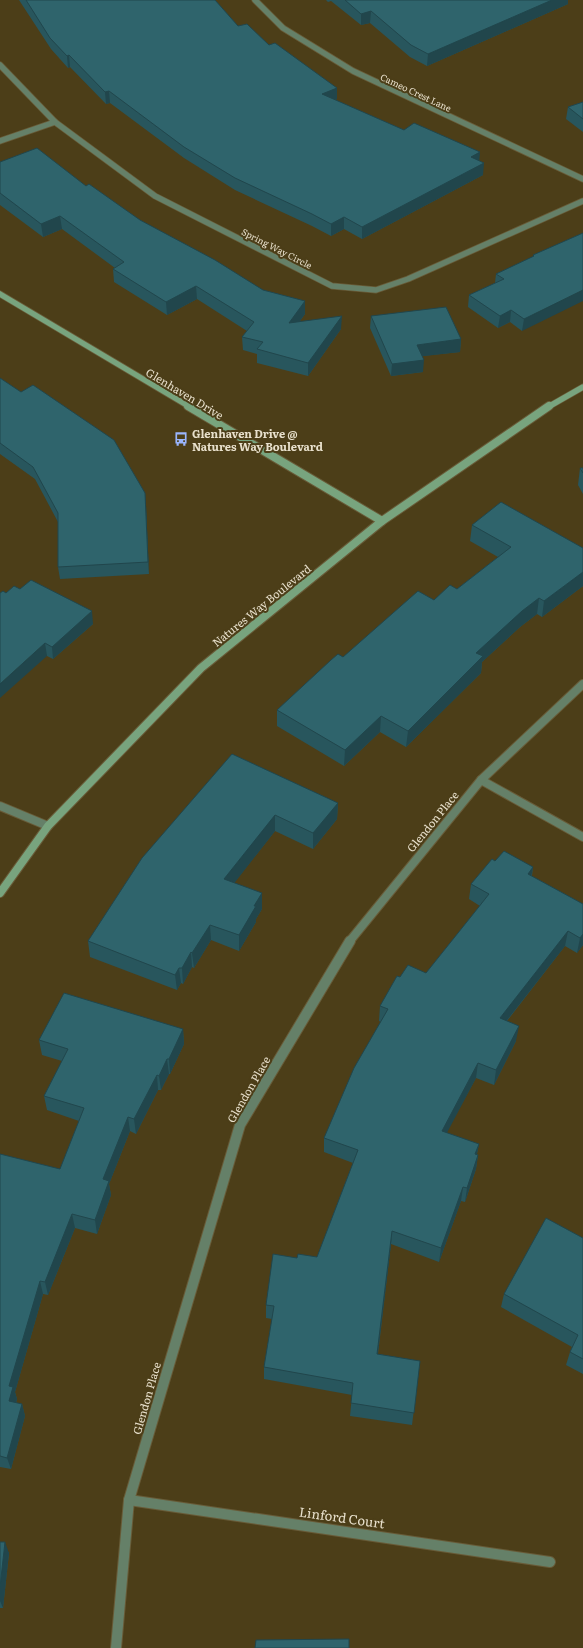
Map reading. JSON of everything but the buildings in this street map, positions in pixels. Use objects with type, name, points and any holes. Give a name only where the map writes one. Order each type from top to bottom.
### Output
[{"type":"street","name":"Cameo Crest Lane","points":[[255,0],[283,28],[353,71],[583,179]]},
{"type":"street","name":"Spring Way Circle","points":[[0,65],[55,122],[155,196],[332,286],[376,290],[408,278],[583,201]]},
{"type":"street","points":[[0,141],[55,122]]},
{"type":"street","name":"Glenhaven Drive","points":[[0,294],[382,521]]},
{"type":"street","name":"Natures Way Boulevard","points":[[0,893],[48,826],[201,668],[382,521],[555,402],[583,387]]},
{"type":"street","name":"Glendon Place","points":[[116,1648],[129,1500],[240,1125],[348,944],[481,780],[583,684]]},
{"type":"street","points":[[481,780],[583,837]]},
{"type":"street","points":[[0,806],[48,826]]},
{"type":"street","name":"Linford Court","points":[[129,1500],[550,1562]]},
{"type":"place","name":"Glenhaven Drive @ Natures Way Boulevard","points":[[181,439]]}]
